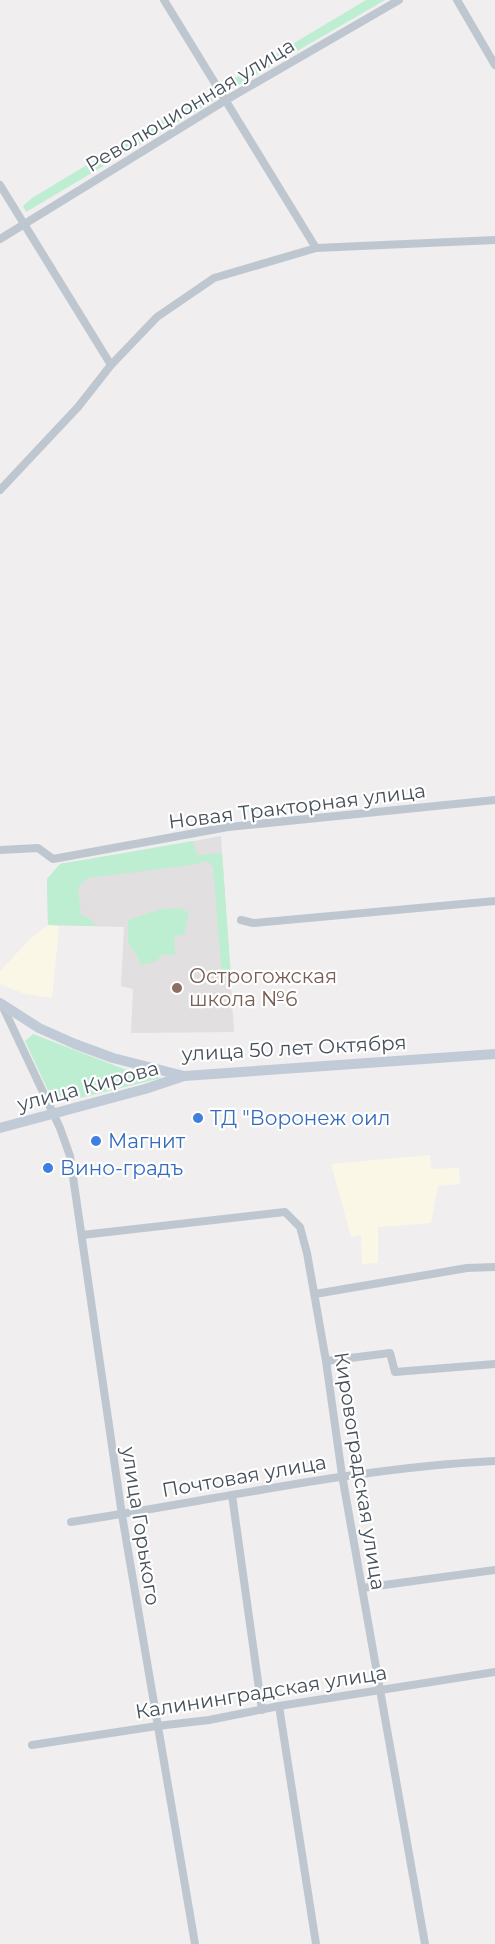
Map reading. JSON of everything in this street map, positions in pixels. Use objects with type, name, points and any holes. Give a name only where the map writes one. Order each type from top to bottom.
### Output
[{"type":"main road","name":"улица 50 лет Октября","points":[[1,1004],[39,1028],[75,1044],[123,1061],[184,1076],[495,1054]]},
{"type":"main road","name":"улица Кирова","points":[[0,1128],[145,1089],[184,1076]]},
{"type":"street","points":[[164,0],[316,248]]},
{"type":"street","name":"Революционная улица","points":[[0,239],[226,100],[399,0]]},
{"type":"street","points":[[457,0],[495,65]]},
{"type":"street","points":[[0,185],[111,364]]},
{"type":"street","points":[[0,490],[78,407],[111,364],[157,317],[214,278],[316,248],[495,240]]},
{"type":"street","name":"Новая Тракторная улица","points":[[0,850],[38,849],[53,859],[228,827],[495,800]]},
{"type":"street","points":[[241,920],[253,923],[495,902]]},
{"type":"street","name":"улица 50 лет Октября","points":[[1,1004],[52,1114]]},
{"type":"street","name":"улица Горького","points":[[52,1114],[60,1128],[70,1156],[122,1515],[195,1944]]},
{"type":"street","name":"Кировоградская улица","points":[[82,1235],[285,1212],[300,1227],[315,1294],[342,1475],[425,1944]]},
{"type":"street","points":[[315,1294],[467,1268],[495,1267]]},
{"type":"street","points":[[326,1361],[390,1353],[395,1372],[495,1364]]},
{"type":"street","name":"Почтовая улица","points":[[70,1522],[122,1515],[342,1475],[435,1464],[495,1461]]},
{"type":"street","points":[[232,1495],[262,1710]]},
{"type":"street","points":[[362,1588],[495,1570]]},
{"type":"street","name":"Калининградская улица","points":[[33,1744],[209,1720],[279,1706],[495,1672]]},
{"type":"street","points":[[279,1706],[316,1944]]},
{"type":"shaded area","points":[[221,836],[234,1032],[131,1033],[133,989],[121,986],[124,927],[48,925],[47,879],[60,864]]},
{"type":"shaded area","points":[[48,925],[59,926],[52,998],[25,994],[2,985],[0,971],[30,939]]},
{"type":"shaded area","points":[[430,1155],[431,1169],[459,1168],[460,1184],[438,1186],[431,1223],[378,1227],[378,1263],[362,1264],[361,1235],[351,1237],[331,1164]]},
{"type":"green space","points":[[366,0],[385,0],[230,90],[227,83]]},
{"type":"green space","points":[[205,94],[211,94],[213,101],[26,212],[23,206],[32,198]]},
{"type":"green space","points":[[193,841],[197,855],[222,853],[231,976],[228,979],[222,976],[213,867],[208,861],[88,878],[78,887],[81,915],[90,919],[96,926],[48,925],[47,879],[60,864]]},
{"type":"green space","points":[[180,908],[189,913],[184,935],[174,936],[175,955],[162,955],[155,962],[142,965],[128,942],[128,920],[161,909]]},
{"type":"green space","points":[[33,1034],[124,1069],[162,1078],[59,1103],[51,1097],[25,1041]]},
{"type":"place","name":"Острогожская школа №6","points":[[177,988]]},
{"type":"place","name":"ТД \"Воронеж оил","points":[[198,1118]]},
{"type":"place","name":"Магнит","points":[[96,1141]]},
{"type":"place","name":"Вино-градъ","points":[[48,1168]]}]
